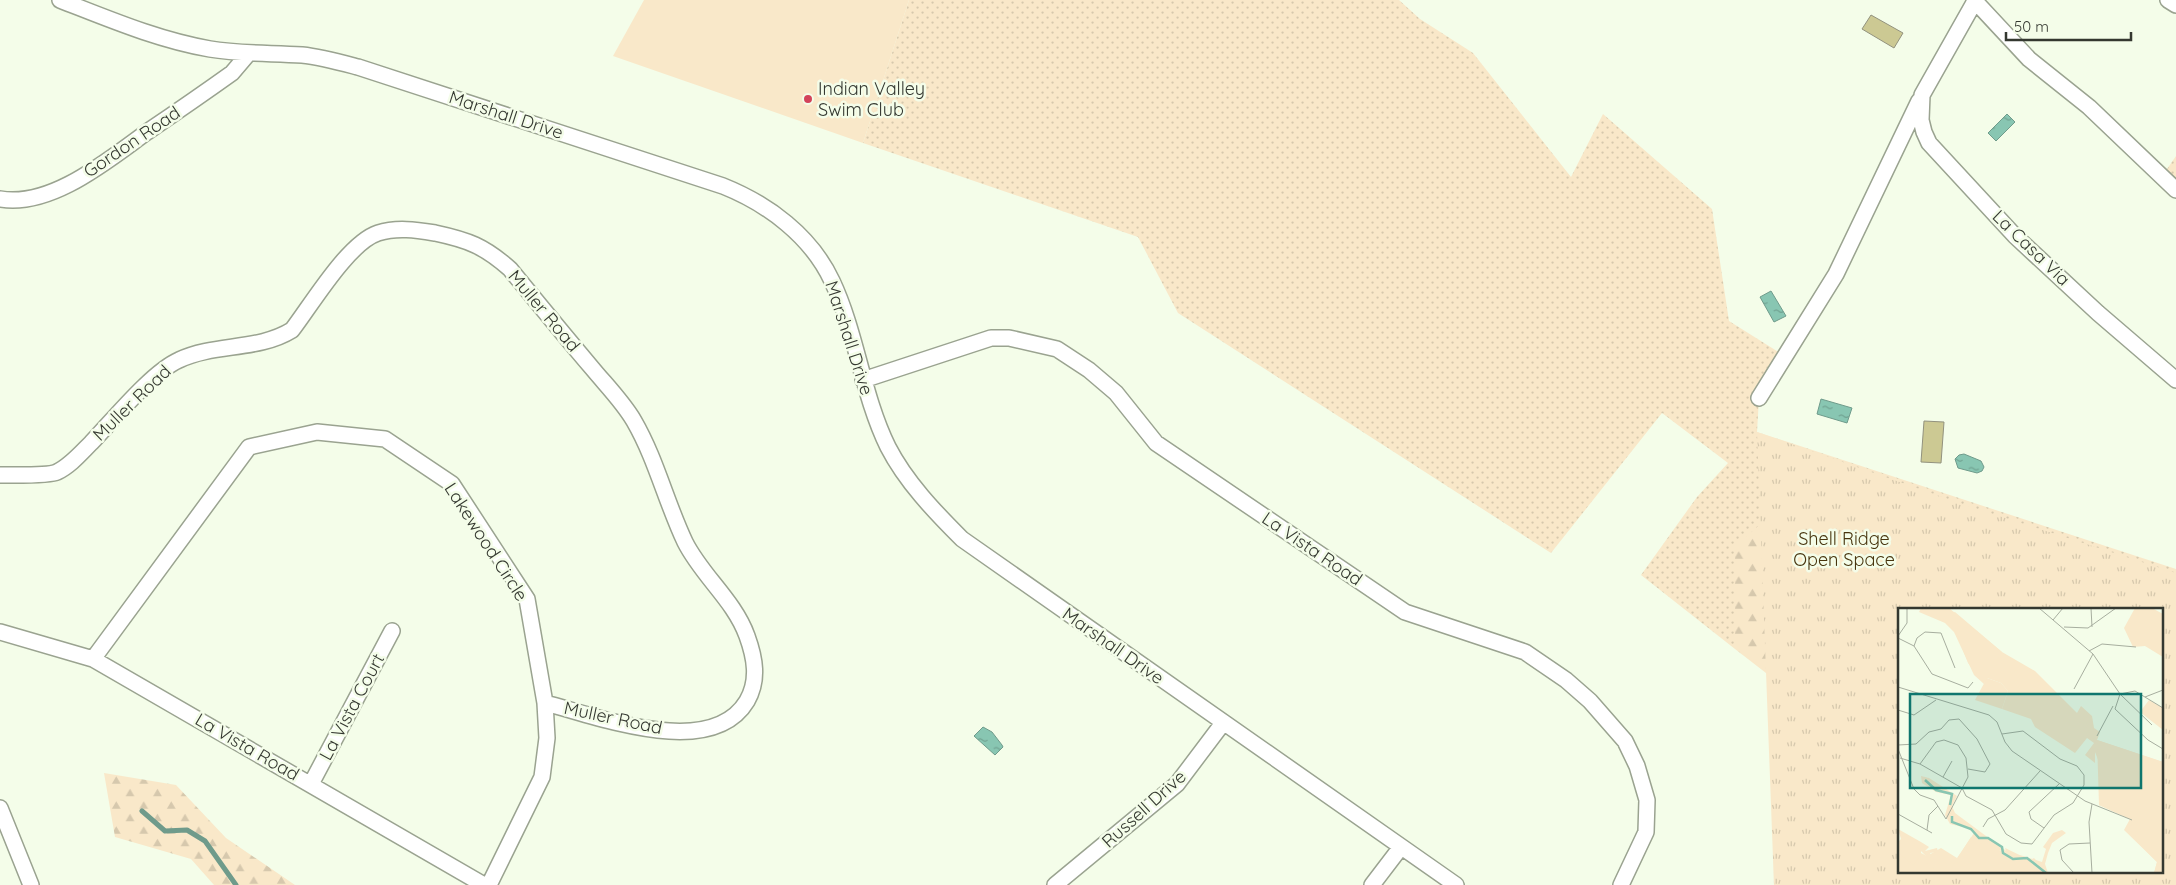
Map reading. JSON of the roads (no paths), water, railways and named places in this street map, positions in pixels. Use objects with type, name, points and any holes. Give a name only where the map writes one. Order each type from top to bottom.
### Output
[{"type":"street","name":"Marshall Drive","points":[[60,0],[144,32],[185,44],[249,53],[312,57],[358,67],[746,195],[789,225],[820,261],[832,281],[841,305],[874,415],[889,449],[936,513],[962,539],[1456,885]]},
{"type":"street","points":[[1976,0],[2029,59],[2089,107],[2176,190]]},
{"type":"street","name":"La Casa Via","points":[[1759,398],[1836,274],[1922,95],[1976,0]]},
{"type":"street","points":[[2168,0],[2176,5]]},
{"type":"street","name":"Gordon Road","points":[[0,199],[21,200],[37,197],[60,188],[91,171],[232,73],[249,53]]},
{"type":"street","name":"La Casa Via","points":[[1922,95],[1921,120],[1929,143],[2015,236],[2098,313],[2176,380]]},
{"type":"street","name":"Muller Road","points":[[0,475],[55,473],[77,457],[161,371],[179,360],[197,353],[270,340],[292,330],[350,253],[364,241],[378,234],[414,229],[463,239],[492,253],[510,269],[633,419],[655,463],[686,543],[731,605],[747,634],[755,660],[754,685],[736,716],[721,725],[700,730],[646,729],[545,702]]},
{"type":"street","name":"La Vista Road","points":[[863,380],[991,338],[1009,338],[1058,349],[1089,370],[1116,393],[1156,443],[1405,612],[1525,652],[1566,680],[1590,701],[1625,741],[1637,766],[1647,800],[1646,832],[1621,885]]},
{"type":"street","name":"Lakewood Circle","points":[[93,659],[249,447],[317,432],[385,439],[452,484],[528,599],[545,702],[546,738],[542,777],[489,885]]},
{"type":"street","name":"La Vista Court","points":[[312,784],[392,631]]},
{"type":"street","name":"La Vista Road","points":[[0,632],[93,659],[484,885]]},
{"type":"street","name":"Russell Drive","points":[[1055,885],[1177,784],[1223,723]]},
{"type":"street","points":[[0,808],[31,885]]},
{"type":"street","points":[[1372,885],[1401,847]]},
{"type":"water","points":[[2007,114],[2015,122],[1996,141],[1988,133]]},
{"type":"water","points":[[1771,291],[1786,316],[1774,322],[1760,297]]},
{"type":"water","points":[[1821,399],[1852,408],[1847,423],[1817,414]]},
{"type":"water","points":[[1964,454],[1981,461],[1984,467],[1982,471],[1977,473],[1958,468],[1955,459],[1959,455]]},
{"type":"water","points":[[983,727],[992,732],[1003,747],[995,755],[974,736]]},
{"type":"waterway","points":[[142,811],[165,831],[187,830],[205,841],[236,885]]},
{"type":"place","name":"Indian Valley Swim Club","points":[[808,99]]},
{"type":"park label","name":"Shell Ridge Open Space","points":[[1844,549]]}]
